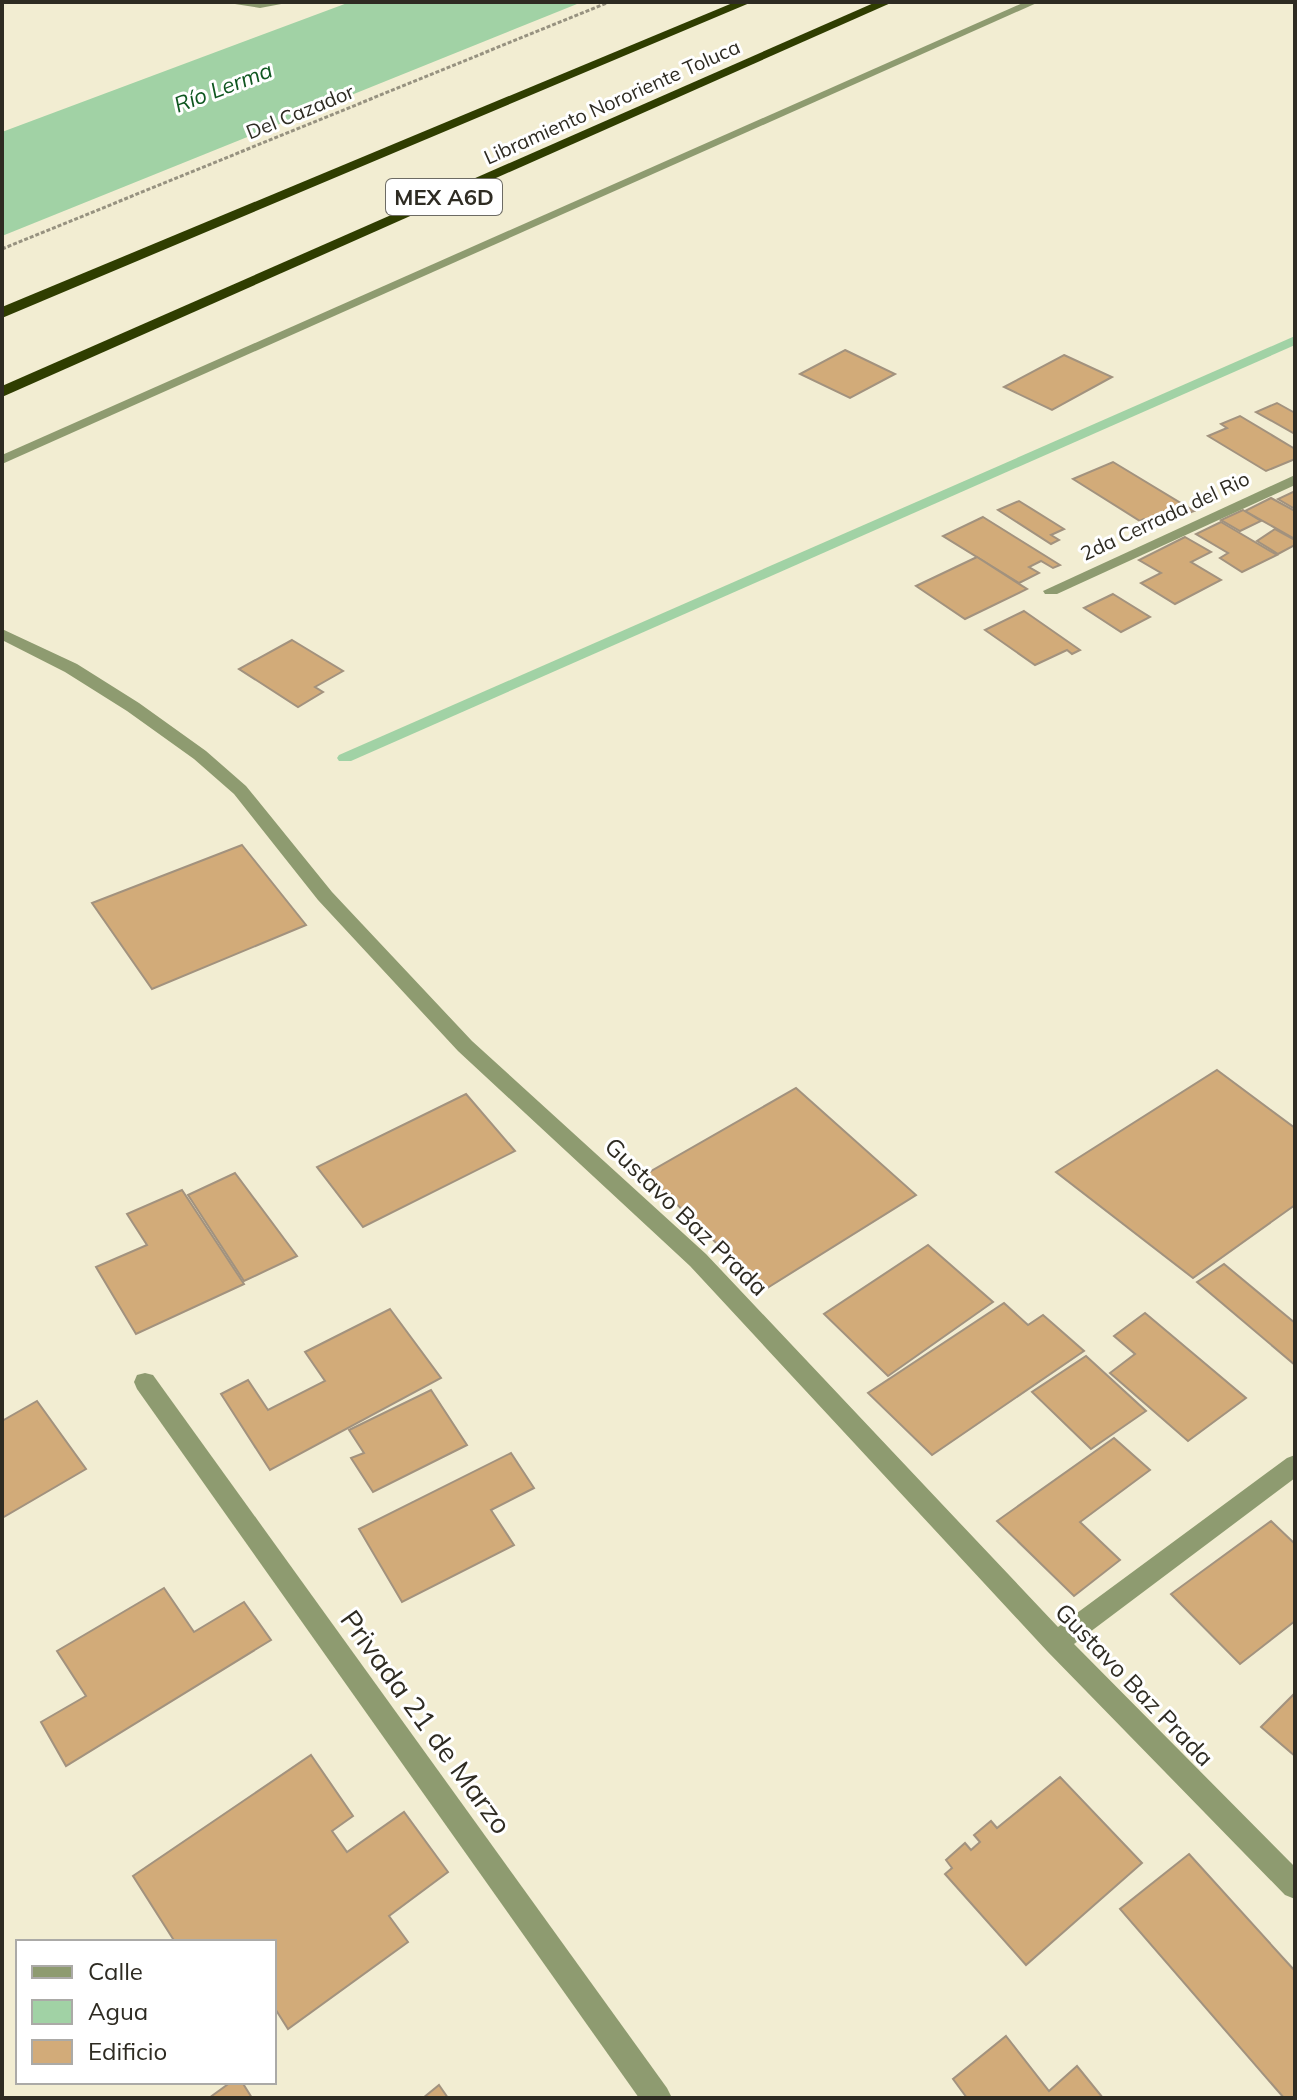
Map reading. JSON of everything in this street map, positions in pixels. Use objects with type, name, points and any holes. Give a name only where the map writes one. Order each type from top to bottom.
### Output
[{"type":"highway","name":"Libramiento Nororiente Toluca","points":[[2,313],[746,2]]},
{"type":"highway","name":"Libramiento Nororiente Toluca","points":[[2,392],[887,2]]},
{"type":"street","points":[[227,2],[260,5],[287,2]]},
{"type":"street","points":[[2,460],[1034,2]]},
{"type":"street","name":"2da Cerrada del Rio","points":[[1051,591],[1295,479]]},
{"type":"street","name":"Gustavo Baz Prada","points":[[2,634],[71,668],[133,707],[200,755],[240,790],[325,896],[412,991],[465,1046],[698,1260],[1056,1643],[1295,1886]]},
{"type":"street","name":"Privada 21 de Marzo","points":[[145,1382],[657,2098]]},
{"type":"street","points":[[1056,1643],[1295,1465]]},
{"type":"path","name":"Del Cazador","points":[[2,249],[609,2]]},
{"type":"water","name":"Río Lerma","points":[[350,2],[582,2],[2,236],[2,132]]},
{"type":"building","points":[[845,350],[895,374],[850,398],[800,374]]},
{"type":"building","points":[[1064,355],[1112,377],[1052,410],[1004,387]]},
{"type":"building","points":[[1277,403],[1295,413],[1295,434],[1256,412]]},
{"type":"building","points":[[1240,416],[1295,449],[1295,459],[1266,471],[1208,436],[1227,428],[1221,424]]},
{"type":"building","points":[[1113,462],[1194,511],[1154,526],[1144,519],[1140,521],[1073,479]]},
{"type":"building","points":[[1295,491],[1295,509],[1278,499]]},
{"type":"building","points":[[1271,498],[1295,511],[1295,539],[1245,511]]},
{"type":"building","points":[[1019,501],[1064,529],[1051,535],[1059,540],[1051,544],[998,510]]},
{"type":"building","points":[[1243,510],[1261,521],[1240,531],[1221,520]]},
{"type":"building","points":[[983,517],[1060,565],[1053,568],[1041,561],[1029,567],[1039,573],[1019,583],[943,536]]},
{"type":"building","points":[[1221,522],[1277,555],[1242,572],[1220,558],[1228,553],[1196,534]]},
{"type":"building","points":[[1275,529],[1295,540],[1295,545],[1278,554],[1257,541]]},
{"type":"building","points":[[1185,537],[1211,552],[1191,562],[1221,580],[1175,604],[1141,583],[1161,573],[1139,560]]},
{"type":"building","points":[[977,557],[1027,589],[965,619],[916,586]]},
{"type":"building","points":[[1113,594],[1150,617],[1121,632],[1084,608]]},
{"type":"building","points":[[1024,611],[1080,650],[1072,654],[1067,650],[1035,665],[985,630]]},
{"type":"building","points":[[292,640],[343,671],[315,687],[323,692],[298,707],[239,669]]},
{"type":"building","points":[[242,845],[306,925],[152,989],[92,903]]},
{"type":"building","points":[[1217,1070],[1295,1128],[1295,1205],[1193,1278],[1056,1172]]},
{"type":"building","points":[[796,1088],[916,1195],[764,1290],[646,1174]]},
{"type":"building","points":[[466,1094],[515,1151],[363,1227],[317,1167]]},
{"type":"building","points":[[235,1173],[297,1256],[244,1281],[188,1195]]},
{"type":"building","points":[[182,1190],[244,1284],[136,1334],[96,1267],[147,1245],[127,1214]]},
{"type":"building","points":[[928,1245],[993,1302],[888,1376],[824,1314]]},
{"type":"building","points":[[1224,1264],[1295,1323],[1295,1365],[1197,1282]]},
{"type":"building","points":[[1004,1303],[1028,1325],[1043,1315],[1084,1351],[932,1455],[868,1393]]},
{"type":"building","points":[[390,1309],[441,1378],[270,1470],[221,1394],[248,1380],[268,1410],[325,1381],[305,1352]]},
{"type":"building","points":[[1145,1313],[1246,1398],[1188,1441],[1110,1373],[1135,1354],[1114,1336]]},
{"type":"building","points":[[1086,1356],[1146,1411],[1091,1449],[1032,1392]]},
{"type":"building","points":[[431,1390],[467,1445],[373,1492],[351,1458],[364,1453],[349,1430]]},
{"type":"building","points":[[37,1401],[86,1469],[2,1518],[2,1421]]},
{"type":"building","points":[[1114,1438],[1150,1470],[1080,1522],[1120,1560],[1074,1596],[997,1521]]},
{"type":"building","points":[[511,1453],[534,1488],[491,1510],[514,1545],[402,1602],[359,1529]]},
{"type":"building","points":[[1271,1521],[1295,1544],[1295,1621],[1240,1664],[1171,1594]]},
{"type":"building","points":[[164,1588],[194,1632],[244,1602],[271,1640],[66,1766],[41,1722],[86,1696],[57,1651]]},
{"type":"building","points":[[1295,1693],[1295,1756],[1261,1727]]},
{"type":"building","points":[[311,1755],[353,1816],[332,1831],[347,1852],[404,1812],[448,1872],[389,1916],[408,1942],[288,2029],[276,2010],[276,1940],[174,1940],[133,1876]]},
{"type":"building","points":[[1060,1777],[1142,1863],[1026,1965],[945,1874],[952,1868],[946,1860],[965,1843],[971,1850],[980,1842],[974,1835],[991,1821],[997,1828]]},
{"type":"building","points":[[1189,1854],[1295,1971],[1295,2098],[1284,2098],[1120,1909]]},
{"type":"building","points":[[1006,2036],[1049,2091],[1077,2066],[1103,2098],[967,2098],[953,2079]]},
{"type":"building","points":[[228,2084],[243,2084],[252,2098],[209,2098]]},
{"type":"building","points":[[439,2085],[448,2098],[423,2098]]},
{"type":"waterway","points":[[345,758],[1295,340]]}]
